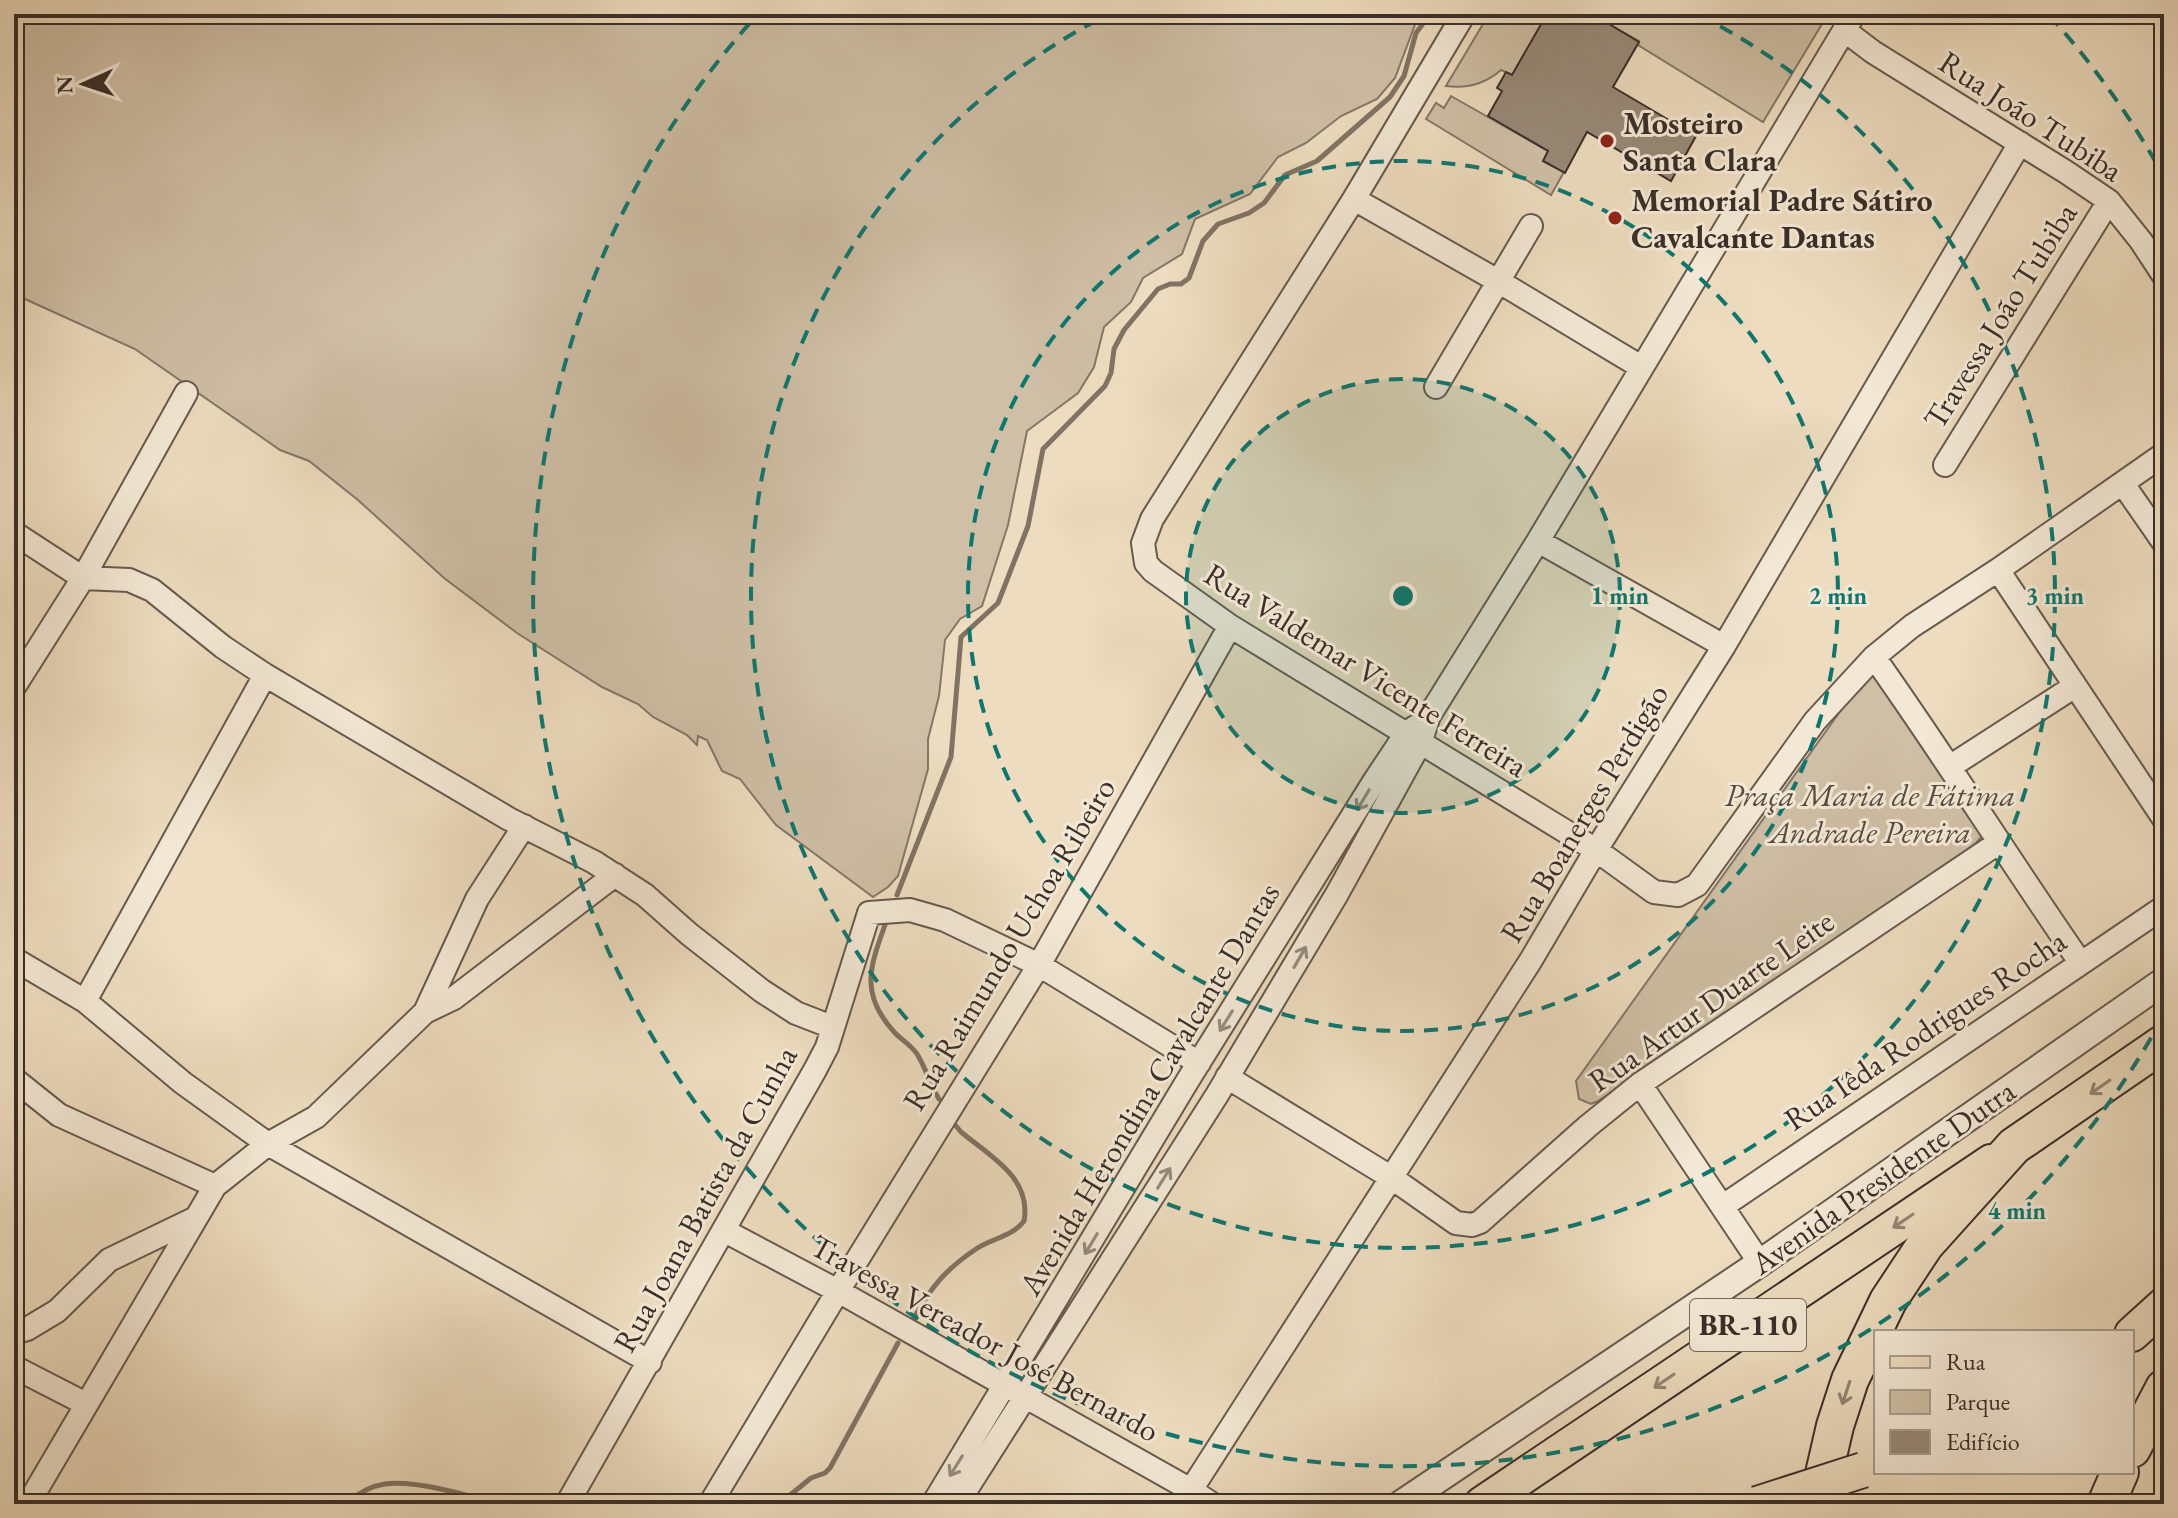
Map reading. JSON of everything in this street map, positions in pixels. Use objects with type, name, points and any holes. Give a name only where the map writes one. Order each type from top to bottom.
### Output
[{"type":"highway","name":"BR-110","points":[[2014,1146],[2164,1043]]},
{"type":"highway","points":[[1874,1330],[1888,1301],[1925,1245],[2014,1146]]},
{"type":"highway","points":[[1817,1504],[1835,1426],[1850,1380],[1874,1330]]},
{"type":"highway","points":[[2134,1445],[2164,1388]]},
{"type":"highway","points":[[2106,1504],[2119,1474]]},
{"type":"main road","name":"Avenida Presidente Dutra","points":[[1482,1504],[2014,1146]]},
{"type":"main road","points":[[2134,1332],[2164,1305]]},
{"type":"main road","points":[[1757,1504],[1874,1466]]},
{"type":"street","points":[[1464,14],[1354,199],[1641,367]]},
{"type":"street","name":"Rua João Tubiba","points":[[1849,22],[1873,52],[2109,201],[2164,274]]},
{"type":"street","name":"Avenida Herondina Cavalcante Dantas","points":[[957,1504],[1016,1391],[1194,1072],[1429,716],[1538,541],[1849,22]]},
{"type":"street","name":"Rua Boanerges Perdigão","points":[[1187,1497],[1531,960],[1724,646],[2020,143]]},
{"type":"street","name":"Rua Valdemar Vicente Ferreira","points":[[1354,199],[1152,519],[1143,543],[1146,563],[1153,571],[1230,626],[1596,850],[1654,892],[1678,895],[1691,891],[1815,721],[1874,657]]},
{"type":"street","name":"Travessa João Tubiba","points":[[1945,465],[2109,201]]},
{"type":"street","points":[[1436,387],[1531,226]]},
{"type":"street","points":[[14,687],[83,578],[186,393]]},
{"type":"street","points":[[2080,962],[1998,843],[1951,766],[1874,657],[1912,626],[2164,454]]},
{"type":"street","points":[[2123,484],[2164,543]]},
{"type":"street","points":[[14,533],[83,578],[129,580],[145,586],[223,647],[265,675],[524,826],[615,875],[645,895],[762,991],[796,1013],[832,1027]]},
{"type":"street","points":[[1538,541],[1724,646]]},
{"type":"street","points":[[1998,570],[2164,819]]},
{"type":"street","name":"Rua Raimundo Uchoa Ribeiro","points":[[710,1504],[1039,965],[1230,626]]},
{"type":"street","points":[[85,1001],[265,675]]},
{"type":"street","points":[[1951,766],[2075,686]]},
{"type":"street","name":"Avenida Herondina Cavalcante Dantas","points":[[933,1504],[1016,1391],[1222,1086],[1329,907],[1412,739]]},
{"type":"street","points":[[425,1012],[477,899],[524,826]]},
{"type":"street","name":"Rua Artur Duarte Leite","points":[[1392,1178],[1456,1223],[1472,1225],[1480,1222],[1640,1084],[1998,843]]},
{"type":"street","points":[[28,1504],[215,1186],[268,1144],[316,1117],[425,1012],[454,998],[615,875]]},
{"type":"street","name":"Rua Iêda Rodrigues Rocha","points":[[1723,1206],[2164,907]]},
{"type":"street","name":"Rua Joana Batista da Cunha","points":[[567,1504],[827,1047],[869,913],[895,910],[928,914],[1039,965]]},
{"type":"street","points":[[14,959],[85,1001],[183,1083],[268,1144],[650,1362]]},
{"type":"street","points":[[1039,965],[1194,1072],[1392,1178]]},
{"type":"street","name":"Avenida Presidente Dutra","points":[[1401,1504],[1760,1263],[2164,981]]},
{"type":"street","points":[[14,1079],[59,1115],[215,1186]]},
{"type":"street","points":[[1640,1084],[1760,1263]]},
{"type":"street","points":[[14,1333],[57,1311],[109,1260],[196,1218]]},
{"type":"street","name":"Travessa Vereador José Bernardo","points":[[725,1231],[1016,1391],[1187,1497],[1212,1504]]},
{"type":"street","points":[[14,1367],[86,1404]]},
{"type":"green space","points":[[14,14],[1419,14],[1395,78],[1377,99],[1341,116],[1306,143],[1278,157],[1250,194],[1195,219],[1182,254],[1143,278],[1131,302],[1104,327],[1094,367],[1078,393],[1027,431],[1008,525],[982,606],[960,619],[945,640],[939,696],[928,739],[928,769],[898,876],[873,897],[776,825],[740,779],[722,771],[707,740],[698,736],[697,745],[687,735],[653,717],[638,704],[602,687],[517,633],[444,578],[358,500],[309,461],[280,450],[135,349],[14,294]]},
{"type":"green space","points":[[1489,14],[1547,14],[1512,75],[1501,70],[1475,84],[1446,86]]},
{"type":"green space","points":[[1615,14],[1828,14],[1763,122],[1609,24]]},
{"type":"green space","points":[[1451,96],[1548,151],[1564,172],[1551,195],[1426,119],[1436,103],[1444,108]]},
{"type":"green space","name":"Praça Maria de Fátima Andrade Pereira","points":[[1873,670],[1983,835],[1974,845],[1730,1014],[1598,1101],[1591,1104],[1579,1099],[1576,1081],[1869,671]]},
{"type":"building","points":[[1547,14],[1615,14],[1609,24],[1639,42],[1613,87],[1696,136],[1671,181],[1587,132],[1565,173],[1543,161],[1548,151],[1488,116],[1502,91],[1497,88],[1506,72],[1512,75]]},
{"type":"waterway","points":[[897,895],[951,757],[961,637],[998,603],[1028,526],[1043,449],[1105,386],[1111,373],[1114,349],[1124,330],[1158,289],[1181,284],[1189,278],[1203,241],[1218,224],[1249,213],[1264,203],[1285,175],[1317,161],[1390,97],[1404,76],[1416,33],[1430,14]]},
{"type":"waterway","points":[[885,925],[872,968],[872,994],[884,1019],[917,1054],[939,1099]]},
{"type":"waterway","points":[[914,1318],[933,1288],[965,1256],[1014,1231],[1024,1221],[1022,1192],[1015,1180],[996,1159],[956,1126]]},
{"type":"waterway","points":[[779,1504],[811,1478],[830,1468],[898,1343]]},
{"type":"waterway","points":[[346,1504],[369,1489],[397,1483],[440,1489],[493,1504]]},
{"type":"place","name":"Mosteiro Santa Clara","points":[[1607,141]]},
{"type":"place","name":"Memorial Padre Sátiro Cavalcante Dantas","points":[[1615,218]]}]
